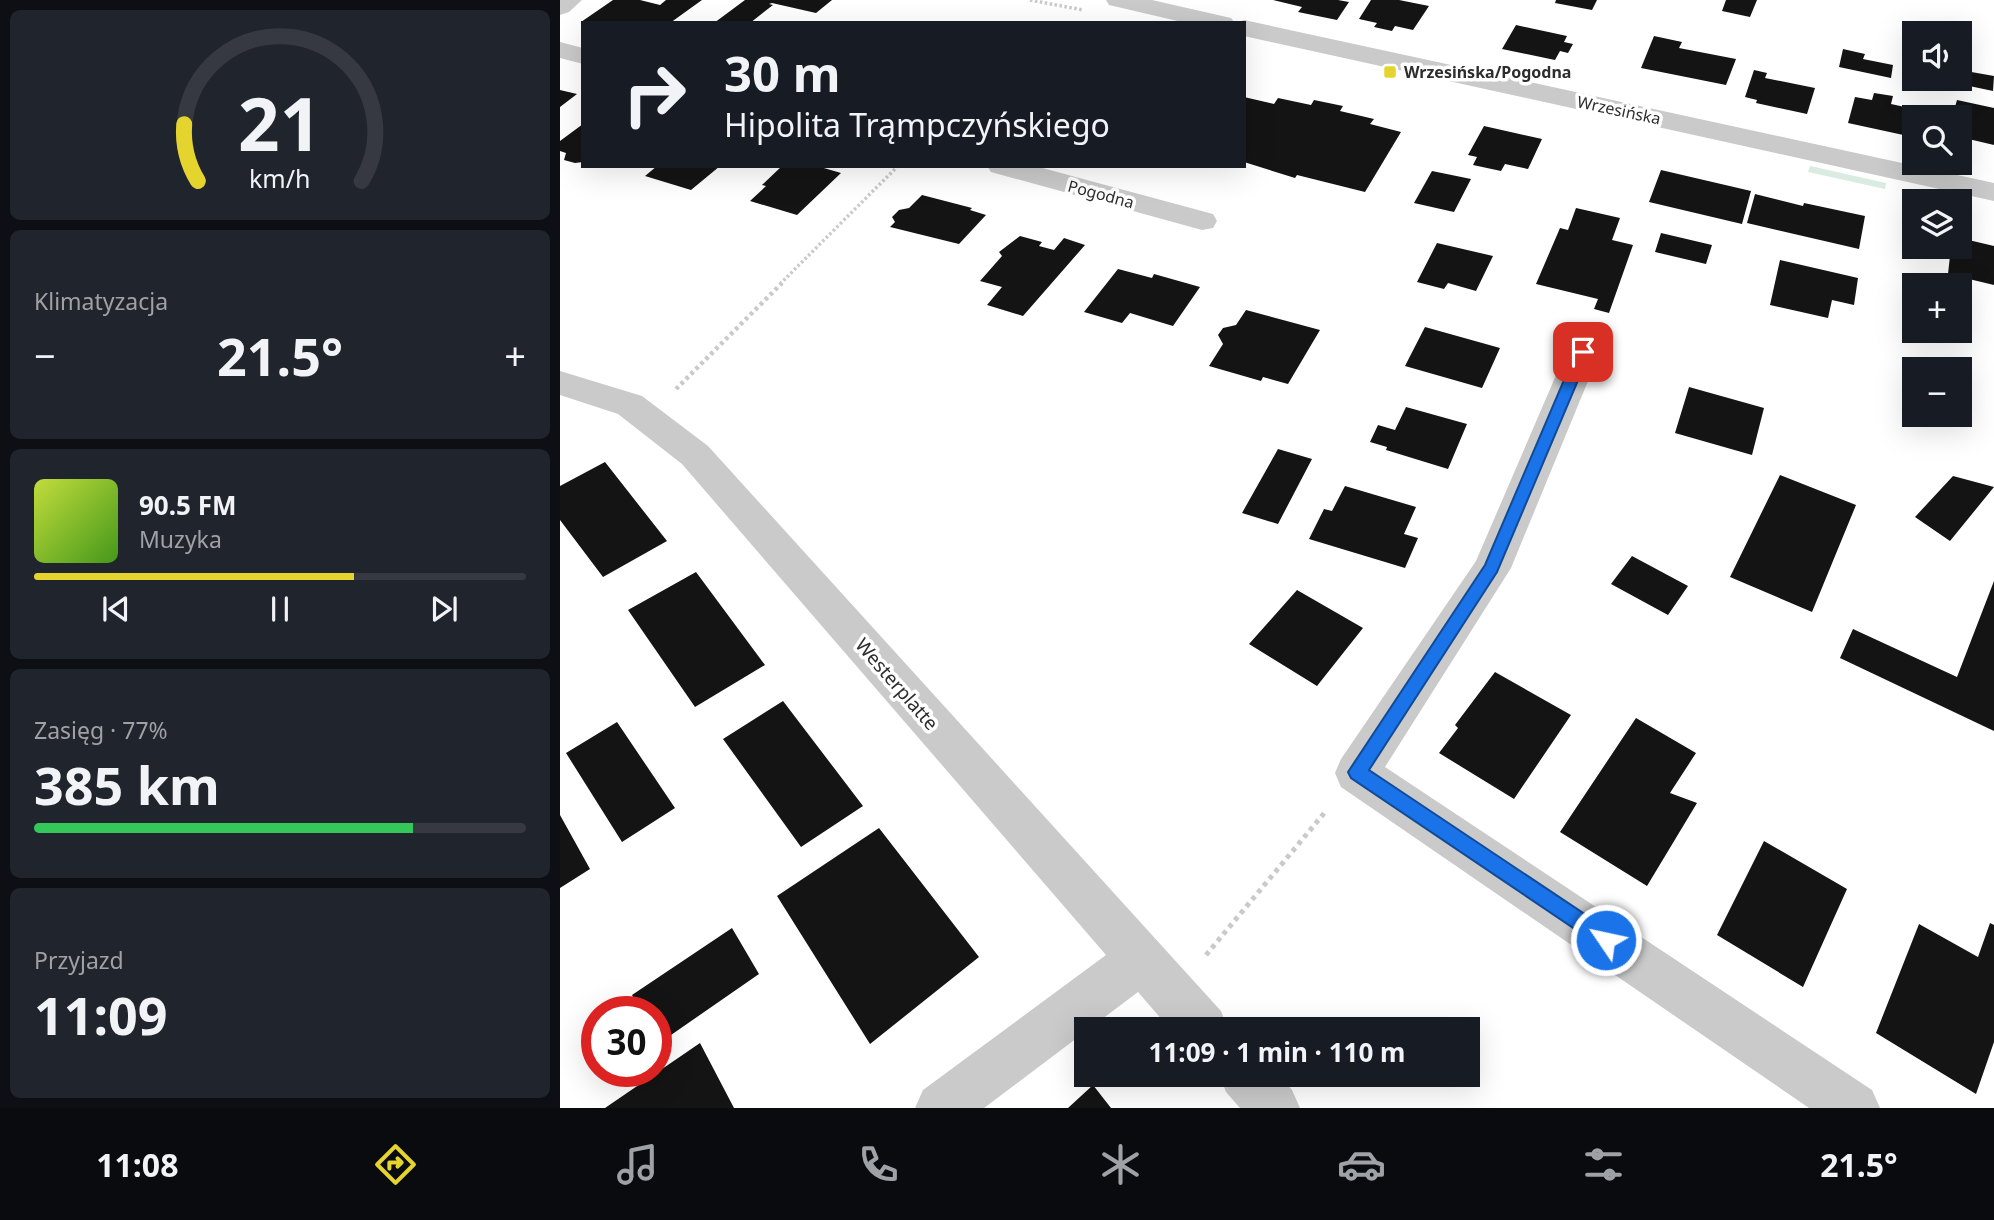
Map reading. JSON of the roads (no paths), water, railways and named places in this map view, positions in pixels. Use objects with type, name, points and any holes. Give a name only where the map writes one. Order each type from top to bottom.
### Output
[{"type":"street","points":[[560,7],[570,0]]},
{"type":"street","points":[[1118,0],[1213,21]]},
{"type":"street","name":"Wrzesińska","points":[[1246,28],[1994,192]]},
{"type":"street","points":[[560,50],[581,55]]},
{"type":"street","name":"Pogodna","points":[[1008,168],[1202,221]]},
{"type":"street","points":[[1583,352],[1492,568],[1357,772],[1854,1108]]},
{"type":"street","name":"Westerplatte","points":[[560,383],[630,405],[695,455],[1187,1012]]},
{"type":"street","points":[[941,1108],[1140,960]]},
{"type":"street","points":[[1255,1087],[1274,1108]]},
{"type":"place","name":"Wrzesińska/Pogodna","points":[[1390,72]]}]
